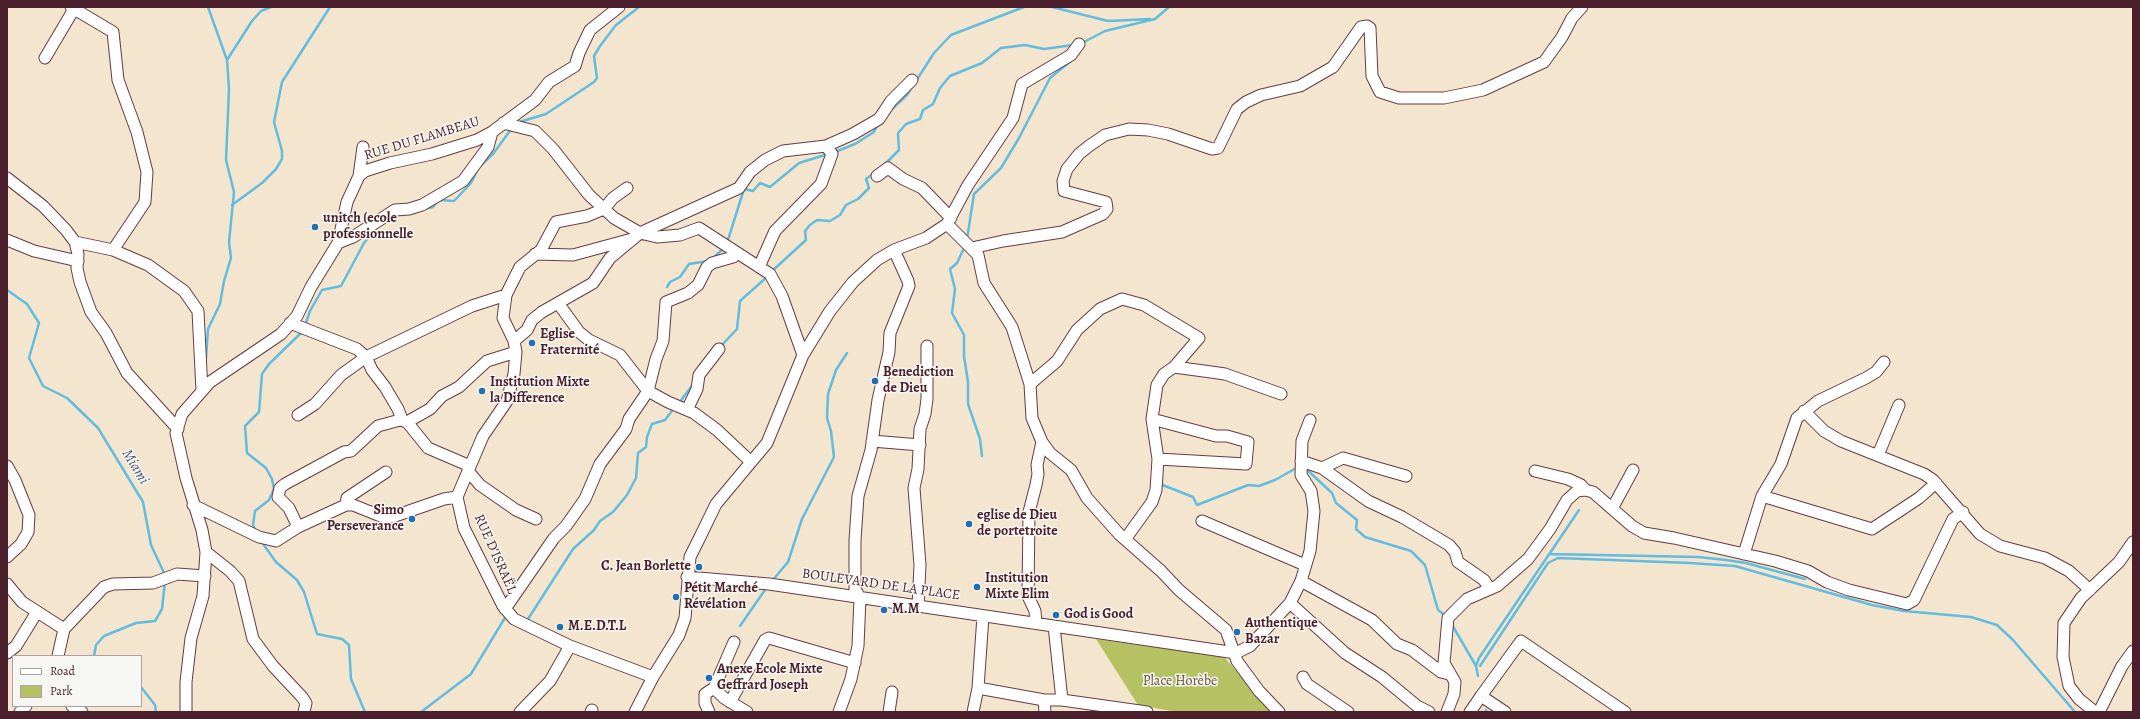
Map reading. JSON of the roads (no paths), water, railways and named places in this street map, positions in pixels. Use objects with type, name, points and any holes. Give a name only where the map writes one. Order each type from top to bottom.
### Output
[{"type":"street","name":"RUE DU FLAMBEAU","points":[[186,712],[186,682],[191,638],[199,614],[205,576],[206,552],[202,530],[193,505],[176,433],[182,414],[210,382],[229,367],[281,334],[297,316],[311,287],[338,244],[347,202],[359,176],[365,171],[390,163],[432,154],[478,140],[492,132],[535,100],[549,82],[575,66],[579,53],[590,30],[619,7]]},
{"type":"street","points":[[972,248],[1003,241],[1062,232],[1103,214],[1107,209],[1106,202],[1064,192],[1063,180],[1067,169],[1078,154],[1089,146],[1105,135],[1129,129],[1168,134],[1212,149],[1218,148],[1237,109],[1246,102],[1261,95],[1300,86],[1333,67],[1361,27],[1367,26],[1370,28],[1372,76],[1380,92],[1399,98],[1444,98],[1483,90],[1544,62],[1562,37],[1572,18],[1582,7]]},
{"type":"street","points":[[46,58],[72,8],[113,32],[118,80],[137,132],[147,172],[145,202],[113,250]]},
{"type":"street","points":[[635,712],[653,677],[679,635],[683,624],[690,557],[716,504],[767,443],[803,355],[830,311],[853,282],[878,260],[894,250],[926,238],[949,221],[968,185],[1013,118],[1022,84],[1071,55],[1078,44]]},
{"type":"street","points":[[535,254],[573,255],[638,235],[739,188],[750,172],[765,160],[783,151],[826,146],[853,134],[879,119],[892,101],[912,80]]},
{"type":"street","points":[[503,123],[535,131],[553,149],[589,195],[614,218],[638,235],[657,237],[680,235],[699,228],[770,274],[782,296],[803,355]]},
{"type":"street","points":[[338,244],[353,237],[395,210],[409,209],[422,205],[463,181],[488,147],[492,132]]},
{"type":"street","points":[[359,176],[363,146]]},
{"type":"street","points":[[759,267],[775,231],[821,184],[832,154],[826,146]]},
{"type":"street","points":[[877,176],[888,168],[903,179],[922,188],[978,255],[984,283],[1012,327],[1030,384],[1032,418],[1042,442],[1050,452],[1071,470],[1087,498],[1126,538],[1179,590],[1226,630],[1236,653],[1237,661],[1259,691],[1279,712]]},
{"type":"street","points":[[7,178],[43,206],[66,230],[75,242],[78,254],[80,282],[91,312],[106,333],[127,372],[178,429]]},
{"type":"street","points":[[193,505],[259,537],[276,541],[298,528],[346,505],[353,505],[383,517],[392,517],[444,499],[457,498],[488,426],[508,400],[514,374],[515,347],[503,318],[506,295],[520,267],[541,250],[556,222],[587,216],[604,209],[614,198],[627,188]]},
{"type":"street","points":[[298,528],[289,508],[278,497],[280,488],[344,452],[351,450],[374,428],[404,421],[430,409],[442,396],[464,383],[487,361],[515,347],[532,320],[542,312],[593,283],[610,258],[638,235]]},
{"type":"street","points":[[7,240],[34,251],[78,261]]},
{"type":"street","points":[[75,242],[113,250],[148,265],[184,291],[198,311],[202,391]]},
{"type":"street","points":[[839,712],[855,663],[858,646],[860,598],[855,589],[855,540],[858,496],[872,441],[878,400],[889,352],[890,333],[909,286],[894,250]]},
{"type":"street","points":[[505,609],[554,538],[566,526],[585,499],[600,464],[626,429],[629,420],[648,391],[656,359],[663,341],[666,302],[688,293],[698,285],[708,267],[712,263],[733,257],[737,254]]},
{"type":"street","points":[[298,415],[315,404],[341,375],[366,357],[472,306],[506,295]]},
{"type":"street","points":[[1030,384],[1057,361],[1077,330],[1100,309],[1122,299],[1144,305],[1199,338],[1174,367],[1164,374],[1157,385],[1152,419],[1158,459],[1156,490],[1152,502],[1126,538]]},
{"type":"street","points":[[558,303],[579,332],[589,340],[620,355],[648,391],[687,410],[717,430],[751,462]]},
{"type":"street","points":[[290,323],[357,349],[366,357],[368,364],[385,387],[404,421],[428,448],[469,469],[480,485],[516,510],[536,519]]},
{"type":"street","points":[[918,606],[920,565],[914,488],[918,469],[920,429],[925,414],[927,399],[927,346]]},
{"type":"street","points":[[687,410],[697,389],[699,375],[720,349]]},
{"type":"street","points":[[1744,554],[1762,496],[1781,464],[1797,418],[1818,401],[1876,372],[1884,362]]},
{"type":"street","points":[[1174,367],[1225,374],[1281,394]]},
{"type":"street","points":[[1878,455],[1899,405]]},
{"type":"street","points":[[1804,411],[1824,431],[1841,441],[1924,474],[1936,483],[1963,512],[1980,534],[2000,546],[2045,558],[2069,571],[2090,590]]},
{"type":"street","points":[[1152,419],[1216,436],[1227,436],[1248,442],[1246,464],[1158,459]]},
{"type":"street","points":[[1236,653],[1250,646],[1290,603],[1301,581],[1310,551],[1314,511],[1311,491],[1301,475],[1302,441],[1310,420]]},
{"type":"street","points":[[872,441],[920,445]]},
{"type":"street","points":[[1036,623],[1035,611],[1028,596],[1029,512],[1037,480],[1037,464],[1042,442]]},
{"type":"street","points":[[1322,468],[1343,458],[1406,476]]},
{"type":"street","points":[[1301,461],[1322,468],[1368,501],[1402,517],[1449,545],[1455,552],[1458,562],[1484,580],[1489,588]]},
{"type":"street","points":[[7,466],[25,504],[29,515],[29,523],[28,532],[21,544],[7,557]]},
{"type":"street","points":[[1613,507],[1633,470]]},
{"type":"street","points":[[1535,471],[1568,479],[1581,484],[1585,490]]},
{"type":"street","points":[[346,505],[347,498],[386,472]]},
{"type":"street","points":[[1762,496],[1872,529],[1919,498],[1936,483]]},
{"type":"street","points":[[1447,712],[1454,694],[1455,682],[1444,663],[1448,618],[1467,599],[1489,588],[1497,586],[1528,559],[1550,530],[1568,500],[1577,491],[1585,490],[1593,492],[1613,507],[1632,526],[1644,533],[1674,538],[1774,560],[1808,571],[1827,582],[1849,590],[1907,604],[1914,600],[1953,519],[1963,512]]},
{"type":"street","name":"RUE D'ISRAËL","points":[[457,498],[464,528],[505,609],[514,619],[570,646],[653,677]]},
{"type":"street","points":[[1202,521],[1305,565]]},
{"type":"street","points":[[2095,712],[2079,699],[2069,686],[2063,656],[2064,624],[2066,617],[2081,598],[2119,562],[2133,542]]},
{"type":"street","points":[[206,552],[230,571],[239,581],[253,639],[273,666],[302,697],[306,703],[304,712]]},
{"type":"street","points":[[58,655],[64,629],[104,587],[120,583],[153,583],[176,574],[205,576]]},
{"type":"street","name":"BOULEVARD DE LA PLACE","points":[[687,577],[769,584],[1236,653]]},
{"type":"street","points":[[1301,581],[1372,620],[1397,644],[1412,650],[1441,672],[1449,674]]},
{"type":"street","points":[[7,584],[22,602],[64,629]]},
{"type":"street","points":[[1290,603],[1345,653],[1382,677],[1417,706],[1429,712]]},
{"type":"street","points":[[7,653],[16,646],[37,612]]},
{"type":"street","points":[[973,712],[978,688],[983,616]]},
{"type":"street","points":[[1054,626],[1062,700]]},
{"type":"street","points":[[730,702],[765,640],[769,638],[855,663]]},
{"type":"street","points":[[1470,712],[1521,640],[1626,712]]},
{"type":"street","points":[[709,712],[705,703],[705,694],[714,688],[734,642]]},
{"type":"street","points":[[520,712],[550,681],[570,646]]},
{"type":"street","points":[[2099,712],[2122,666],[2133,651]]},
{"type":"street","points":[[1303,677],[1307,684],[1348,712]]},
{"type":"street","points":[[714,688],[730,702],[747,712]]},
{"type":"street","points":[[978,688],[1044,700],[1062,700],[1124,710],[1147,712]]},
{"type":"street","points":[[889,712],[892,692]]},
{"type":"street","points":[[1481,696],[1505,712]]},
{"type":"street","points":[[1044,700],[1045,712]]},
{"type":"waterway","points":[[206,358],[208,329],[220,304],[224,281],[231,258],[229,242],[234,192],[226,160],[229,89],[227,60],[208,7]]},
{"type":"waterway","points":[[227,60],[252,21],[261,11],[271,7]]},
{"type":"waterway","points":[[232,205],[262,183],[276,169],[282,159],[282,151],[274,122],[282,82],[330,7]]},
{"type":"waterway","points":[[516,123],[546,114],[594,82],[597,78],[594,56],[616,25],[639,7]]},
{"type":"waterway","points":[[892,109],[907,95],[934,53],[951,35],[1024,7]]},
{"type":"waterway","points":[[1052,7],[1108,21],[1150,19]]},
{"type":"waterway","points":[[1082,43],[1105,31],[1155,19],[1169,7]]},
{"type":"waterway","points":[[884,165],[899,150],[898,133],[906,124],[920,119],[923,110],[933,104],[940,88],[950,76],[982,63],[1001,48],[1025,45],[1044,49],[1073,45]]},
{"type":"waterway","points":[[967,239],[974,194],[1001,168],[1019,138],[1050,78],[1071,61]]},
{"type":"waterway","points":[[835,152],[855,144],[874,132],[878,124]]},
{"type":"waterway","points":[[424,209],[433,207],[439,200],[454,201],[471,183],[479,167],[493,154],[512,128]]},
{"type":"waterway","points":[[727,243],[744,189],[753,191],[760,183],[770,187],[799,163],[828,154]]},
{"type":"waterway","points":[[771,272],[806,240],[805,231],[810,225],[817,220],[830,221],[840,215],[846,205],[858,199],[869,188],[866,179],[874,173]]},
{"type":"waterway","points":[[305,326],[310,311],[322,290],[341,286],[364,243],[377,227]]},
{"type":"waterway","points":[[965,246],[957,263],[950,269],[955,289],[952,313],[964,335],[964,356],[968,382],[968,404],[980,439],[982,456]]},
{"type":"waterway","points":[[712,259],[725,247]]},
{"type":"waterway","points":[[667,287],[670,282],[680,277],[689,264],[708,261]]},
{"type":"waterway","points":[[720,347],[737,329],[740,301],[768,276]]},
{"type":"waterway","name":"Miami","points":[[7,290],[27,304],[39,323],[29,358],[43,386],[67,398],[98,428],[143,502],[151,545],[165,575]]},
{"type":"waterway","points":[[256,531],[253,525],[255,511],[269,500],[274,489],[272,479],[266,468],[247,453],[245,426],[259,412],[262,374],[269,364],[303,331]]},
{"type":"waterway","points":[[772,581],[788,562],[802,519],[834,457],[831,431],[827,418],[828,394],[836,370],[847,353]]},
{"type":"waterway","points":[[679,403],[694,383]]},
{"type":"waterway","points":[[528,619],[573,549],[594,530],[600,521],[613,512],[627,495],[636,478],[638,453],[646,447],[647,437],[652,424],[665,420],[674,408]]},
{"type":"waterway","points":[[1160,484],[1193,497],[1197,505],[1248,485],[1259,486],[1275,480],[1298,467]]},
{"type":"waterway","points":[[1304,467],[1332,493],[1336,503],[1357,520],[1356,529],[1365,537],[1411,551],[1425,565],[1438,610],[1446,616]]},
{"type":"waterway","points":[[1476,666],[1479,658],[1579,510]]},
{"type":"waterway","points":[[261,541],[276,562],[297,580],[304,592],[317,634],[342,639],[349,645],[351,679],[365,712]]},
{"type":"waterway","points":[[1549,554],[1698,557],[1746,563],[1805,579]]},
{"type":"waterway","points":[[1480,666],[1548,563],[1558,558],[1735,566],[1872,605],[1904,611],[1971,617],[1997,625],[2013,640],[2075,712]]},
{"type":"waterway","name":"Miami","points":[[94,655],[96,645],[104,636],[136,623],[155,621],[162,609],[165,581]]},
{"type":"waterway","points":[[740,626],[767,587]]},
{"type":"waterway","points":[[421,712],[471,674],[506,616]]},
{"type":"waterway","points":[[1451,623],[1476,666],[1478,676]]},
{"type":"waterway","name":"Miami","points":[[142,688],[155,705],[156,712]]},
{"type":"place","name":"unitch (ecole professionnelle","points":[[315,227]]},
{"type":"place","name":"Eglise Fraternité","points":[[532,343]]},
{"type":"place","name":"Benediction de Dieu","points":[[875,381]]},
{"type":"place","name":"Institution Mixte la Difference","points":[[482,391]]},
{"type":"place","name":"Simo Perseverance","points":[[412,519]]},
{"type":"place","name":"eglise de Dieu de portetroite","points":[[969,524]]},
{"type":"place","name":"C. Jean Borlette","points":[[699,567]]},
{"type":"place","name":"Institution Mixte Elim","points":[[977,587]]},
{"type":"place","name":"Pétit Marché Révélation","points":[[676,597]]},
{"type":"place","name":"M.M","points":[[884,610]]},
{"type":"place","name":"God is Good","points":[[1056,615]]},
{"type":"place","name":"M.E.D.T.L","points":[[560,627]]},
{"type":"place","name":"Authentique Bazar","points":[[1237,632]]},
{"type":"place","name":"Anexe Ecole Mixte Geffrard Joseph","points":[[709,678]]},
{"type":"park label","name":"Place Horèbe","points":[[1180,682]]}]
